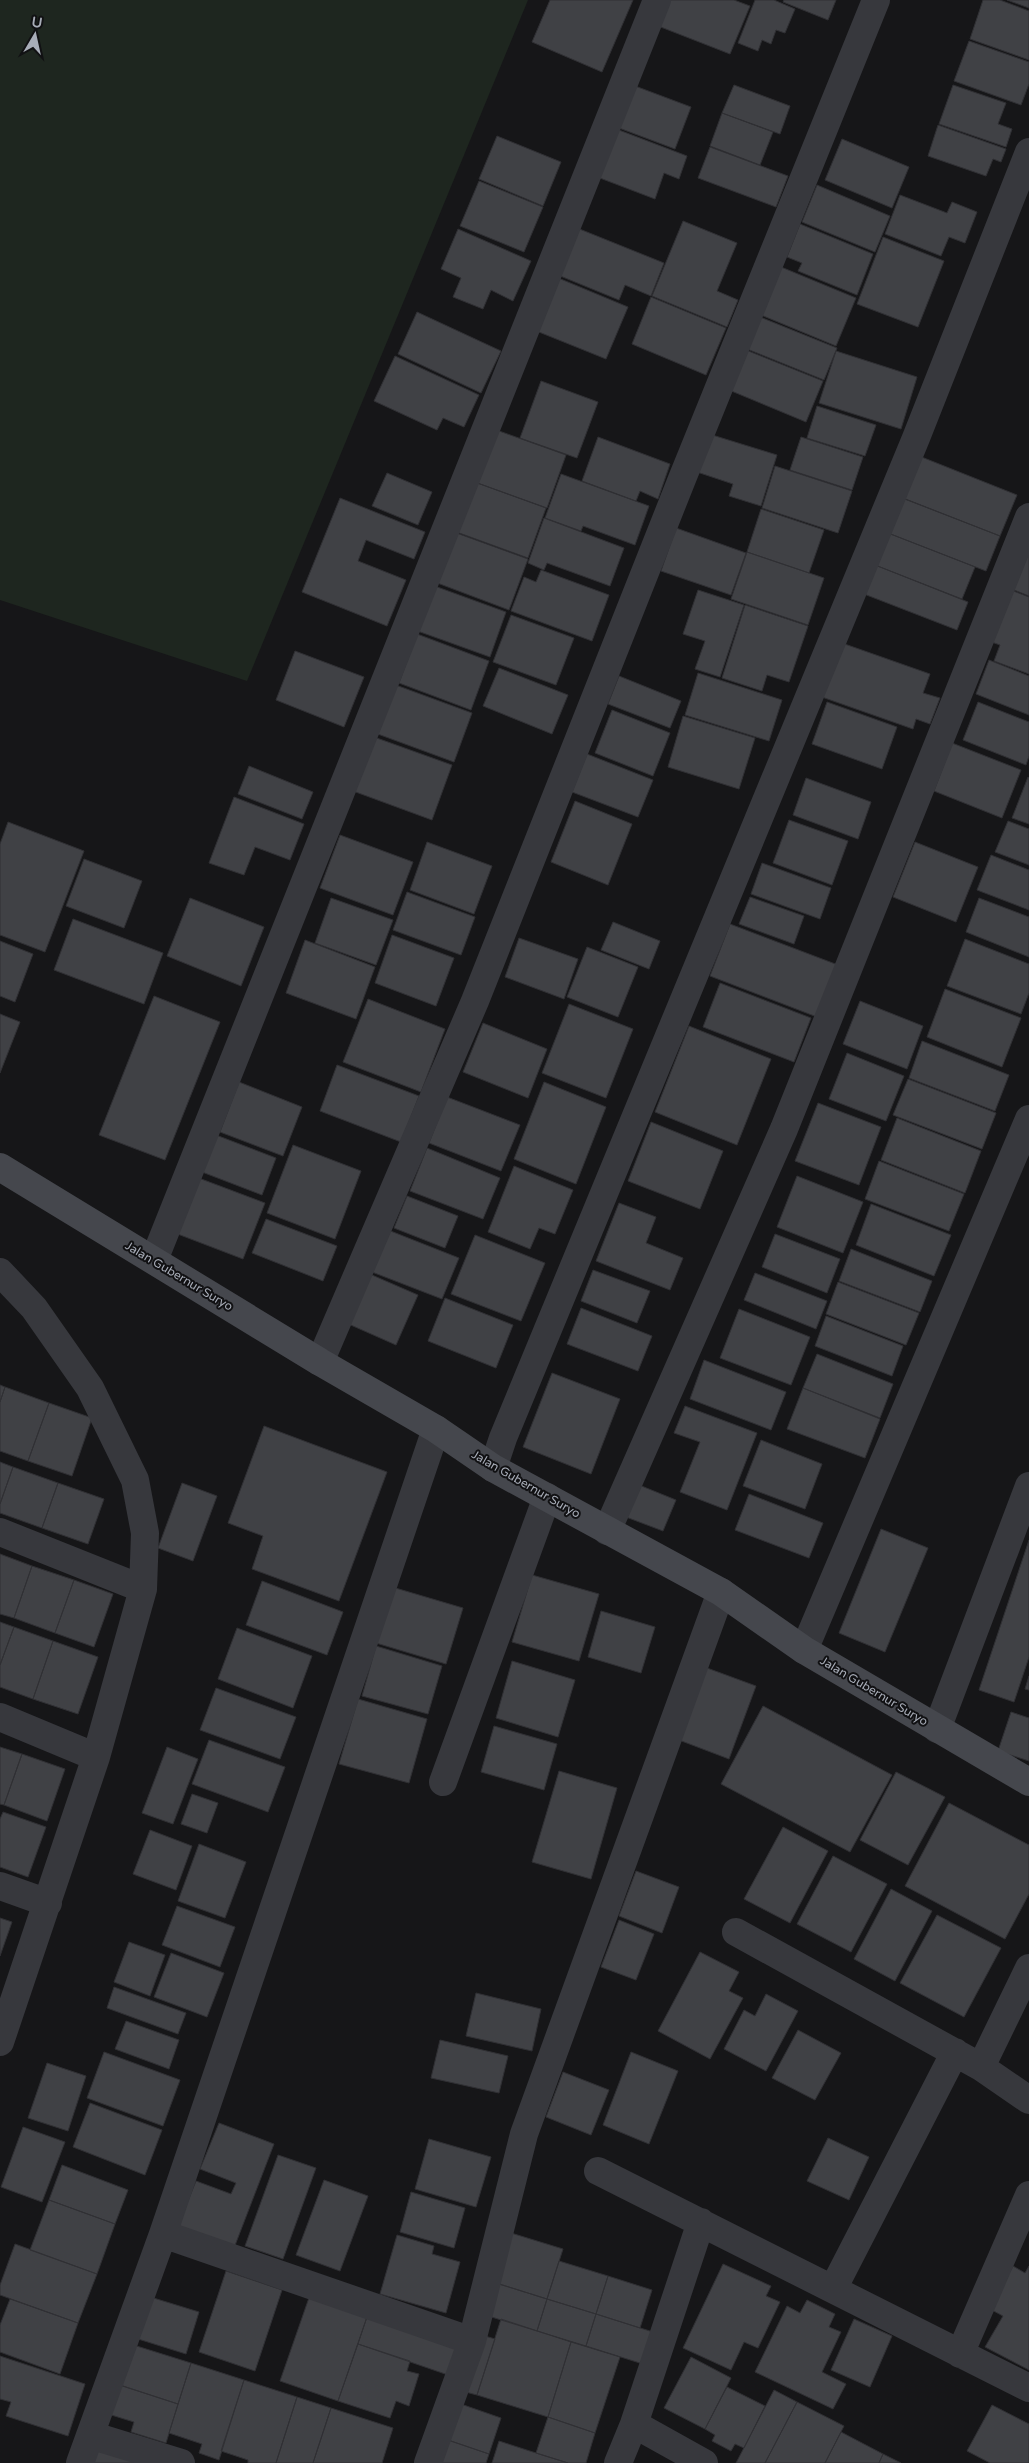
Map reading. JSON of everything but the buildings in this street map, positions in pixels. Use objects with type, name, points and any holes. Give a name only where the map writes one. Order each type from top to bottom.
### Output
[{"type":"main road","name":"Jalan Gubernur Suryo","points":[[0,1167],[320,1362],[436,1429],[493,1468],[721,1592],[804,1650],[1029,1782]]},
{"type":"street","points":[[154,1260],[657,0]]},
{"type":"street","points":[[320,1362],[475,1001],[682,479],[876,0]]},
{"type":"street","points":[[493,1468],[511,1420],[916,438],[1029,152]]},
{"type":"street","points":[[607,1530],[784,1129],[1029,517]]},
{"type":"street","points":[[804,1650],[1029,1119]]},
{"type":"street","points":[[0,1272],[34,1308],[90,1388],[135,1480],[145,1533],[142,1589],[96,1757],[0,2042]]},
{"type":"street","points":[[80,2463],[163,2234],[436,1429]]},
{"type":"street","points":[[937,1729],[1029,1486]]},
{"type":"street","points":[[444,1782],[547,1497]]},
{"type":"street","points":[[0,1532],[142,1589]]},
{"type":"street","points":[[428,2463],[472,2341],[524,2134],[721,1592]]},
{"type":"street","points":[[0,1717],[96,1757]]},
{"type":"street","points":[[0,1886],[48,1903]]},
{"type":"street","points":[[736,1932],[955,2052],[981,2067],[1029,2100]]},
{"type":"street","points":[[981,2067],[1029,1968]]},
{"type":"street","points":[[833,2289],[955,2052]]},
{"type":"street","points":[[598,2171],[1029,2388]]},
{"type":"street","points":[[960,2354],[1029,2195]]},
{"type":"street","points":[[618,2463],[634,2424],[700,2222]]},
{"type":"street","points":[[163,2234],[472,2341]]},
{"type":"street","points":[[634,2424],[704,2463]]},
{"type":"street","points":[[90,2435],[181,2463]]},
{"type":"shaded area","points":[[0,0],[528,0],[247,681],[0,600]]}]
